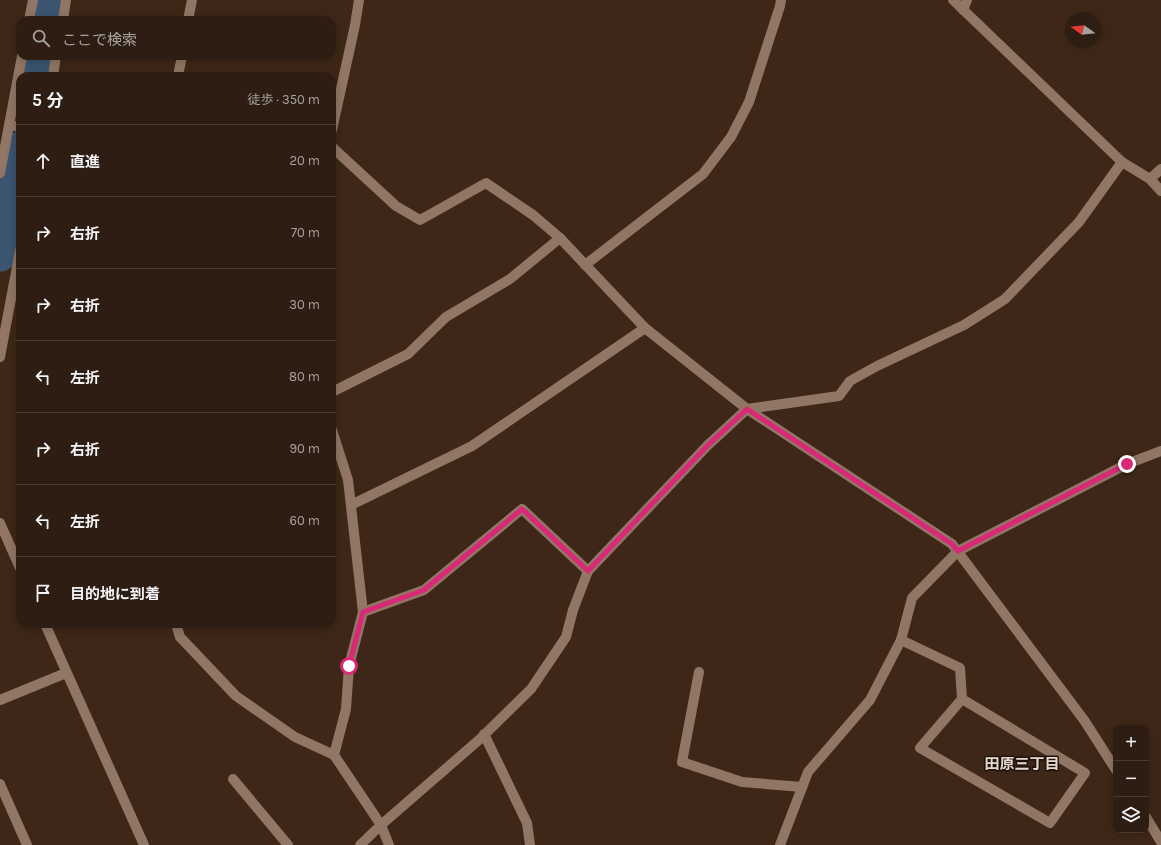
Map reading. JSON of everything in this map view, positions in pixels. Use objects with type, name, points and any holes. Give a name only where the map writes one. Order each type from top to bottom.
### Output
[{"type":"street","points":[[30,16],[33,0]]},
{"type":"street","points":[[64,16],[66,0]]},
{"type":"street","points":[[189,16],[192,0]]},
{"type":"street","points":[[336,112],[359,0]]},
{"type":"street","points":[[585,265],[703,174],[731,137],[749,102],[781,0]]},
{"type":"street","points":[[953,0],[965,5],[1122,162],[1150,179],[1161,191]]},
{"type":"street","points":[[19,72],[21,60]]},
{"type":"street","points":[[53,72],[55,60]]},
{"type":"street","points":[[179,72],[181,60]]},
{"type":"street","points":[[0,173],[16,88]]},
{"type":"street","points":[[9,125],[16,126]]},
{"type":"street","points":[[336,151],[396,206],[420,220],[486,183],[532,215],[560,238],[645,328],[747,409],[952,544],[1084,720],[1113,765]]},
{"type":"street","points":[[360,845],[484,734],[531,689],[566,637],[573,610],[588,571],[708,445],[747,409],[839,396],[850,382],[871,370],[964,325],[1005,299],[1079,222],[1122,162]]},
{"type":"street","points":[[1150,179],[1161,169]]},
{"type":"street","points":[[336,390],[408,354],[446,317],[510,279],[560,238]]},
{"type":"street","points":[[0,356],[16,272]]},
{"type":"street","points":[[351,505],[472,446],[645,328]]},
{"type":"street","points":[[334,755],[346,709],[349,666],[363,612],[348,480],[336,442]]},
{"type":"street","points":[[780,845],[808,772],[870,700],[901,640],[912,598],[958,551],[1127,464],[1161,451]]},
{"type":"street","points":[[363,612],[424,590],[522,509],[588,571]]},
{"type":"street","points":[[0,523],[16,559]]},
{"type":"street","points":[[47,628],[144,845]]},
{"type":"street","points":[[177,628],[180,637],[236,696],[295,737],[334,755],[381,825],[389,845]]},
{"type":"street","points":[[901,640],[960,668],[962,699],[920,748],[1050,823],[1084,773],[962,699]]},
{"type":"street","points":[[699,672],[682,762],[742,782],[802,786]]},
{"type":"street","points":[[0,700],[66,673]]},
{"type":"street","points":[[484,734],[527,823],[530,845]]},
{"type":"street","points":[[233,779],[288,845]]},
{"type":"street","points":[[0,784],[27,845]]},
{"type":"street","points":[[1149,822],[1161,842]]},
{"type":"waterway","points":[[45,16],[48,0]]},
{"type":"waterway","points":[[35,72],[37,60]]},
{"type":"waterway","points":[[0,254],[16,170]]},
{"type":"district","name":"田原三丁目","points":[[1022,764]]},
{"type":"route","points":[[349,666],[363,612],[424,590],[522,509],[588,571],[708,445],[747,409],[952,544],[958,551],[1127,464]]}]
